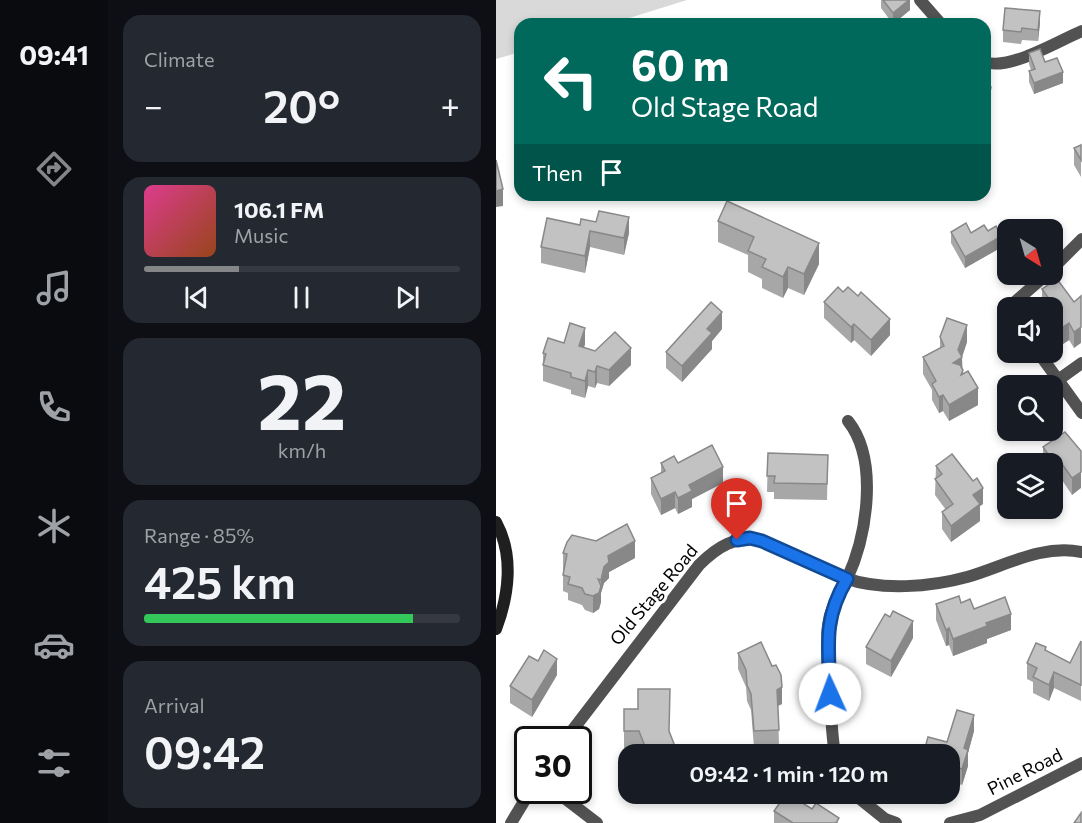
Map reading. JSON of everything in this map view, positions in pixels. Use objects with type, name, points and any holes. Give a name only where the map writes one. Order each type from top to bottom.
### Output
[{"type":"street","points":[[920,0],[936,18]]},
{"type":"street","points":[[991,65],[994,66],[1020,59],[1081,31]]},
{"type":"street","points":[[1063,258],[1081,239]]},
{"type":"street","points":[[1020,297],[1034,285]]},
{"type":"street","points":[[1063,376],[1081,363]]},
{"type":"street","points":[[1063,388],[1081,413]]},
{"type":"street","points":[[834,744],[828,626],[834,602],[847,579],[863,523],[867,495],[865,450],[859,434],[848,421]]},
{"type":"street","points":[[496,522],[505,545],[508,578],[496,629]]},
{"type":"street","name":"Old Stage Road","points":[[576,726],[691,574],[711,554],[724,545],[750,538],[847,579],[911,586],[966,577],[1036,553],[1054,550],[1081,552]]},
{"type":"street","name":"Pine Road","points":[[950,823],[989,810],[1081,763]]},
{"type":"street","points":[[511,823],[523,804]]},
{"type":"street","points":[[572,804],[597,823]]},
{"type":"street","points":[[866,804],[885,819],[896,823]]},
{"type":"shaded area","points":[[496,0],[687,0],[629,18],[514,18],[514,54],[496,59]]},
{"type":"building","points":[[883,0],[909,0],[893,13]]},
{"type":"building","points":[[1005,8],[1040,11],[1038,30],[1022,28],[1021,32],[1003,30]]},
{"type":"building","points":[[1040,49],[1045,62],[1057,58],[1063,72],[1034,83],[1029,71],[1035,69],[1029,53]]},
{"type":"building","points":[[1081,145],[1081,160],[1074,148]]},
{"type":"building","points":[[496,160],[503,189],[496,191]]},
{"type":"building","points":[[727,201],[819,243],[804,274],[788,267],[783,277],[762,267],[766,259],[748,251],[754,237],[718,221]]},
{"type":"building","points":[[599,211],[629,217],[624,238],[590,231],[585,256],[541,247],[547,218],[580,225],[581,219],[596,222]]},
{"type":"building","points":[[966,223],[971,233],[984,225],[988,231],[996,226],[997,239],[965,257],[951,232]]},
{"type":"building","points":[[1048,285],[1061,285],[1074,302],[1081,296],[1081,327],[1074,332],[1069,323],[1063,327],[1063,297],[1048,297],[1042,289]]},
{"type":"building","points":[[838,287],[843,292],[848,287],[858,296],[861,292],[890,319],[871,340],[854,324],[851,327],[824,302]]},
{"type":"building","points":[[711,302],[722,312],[707,329],[712,333],[682,366],[666,352]]},
{"type":"building","points":[[947,318],[967,325],[958,350],[962,357],[953,363],[960,365],[963,370],[961,375],[968,371],[978,388],[949,405],[943,395],[939,397],[932,384],[936,381],[923,357],[944,346],[940,337]]},
{"type":"building","points":[[570,323],[585,328],[579,346],[595,351],[615,332],[631,348],[609,370],[597,366],[595,372],[588,370],[585,381],[571,377],[571,373],[543,365],[546,354],[543,353],[548,338],[564,343]]},
{"type":"building","points":[[1065,432],[1081,451],[1081,472],[1072,478],[1063,465],[1063,453],[1047,453],[1043,447],[1052,441],[1063,441]]},
{"type":"building","points":[[712,445],[723,467],[689,485],[692,491],[678,498],[675,492],[661,499],[651,478],[665,471],[661,463],[674,456],[678,463]]},
{"type":"building","points":[[768,453],[828,455],[827,484],[774,483],[775,476],[767,476]]},
{"type":"building","points":[[952,454],[973,481],[977,478],[983,488],[973,495],[980,504],[951,526],[942,512],[953,504],[935,479],[942,474],[936,466]]},
{"type":"building","points":[[627,524],[635,541],[608,556],[609,562],[604,567],[601,580],[598,579],[601,586],[599,593],[593,596],[585,594],[582,588],[568,584],[570,577],[563,575],[567,554],[563,553],[572,535],[596,541]]},
{"type":"building","points":[[959,596],[961,603],[970,599],[974,609],[1005,597],[1011,614],[953,639],[949,628],[946,630],[936,604]]},
{"type":"building","points":[[893,611],[913,621],[891,661],[866,647],[885,614],[890,617]]},
{"type":"building","points":[[1081,641],[1081,685],[1054,672],[1049,685],[1033,677],[1037,668],[1027,663],[1036,643],[1070,663]]},
{"type":"building","points":[[761,642],[772,666],[776,665],[781,675],[782,687],[777,690],[779,730],[754,731],[751,694],[747,685],[746,670],[738,653]]},
{"type":"building","points":[[544,650],[557,659],[532,700],[510,686],[529,656],[538,661]]},
{"type":"building","points":[[638,689],[670,689],[669,731],[674,744],[644,744],[639,731],[624,731],[624,709],[638,709]]},
{"type":"building","points":[[957,710],[974,715],[964,748],[968,750],[962,769],[960,768],[960,744],[926,744],[928,737],[947,742]]},
{"type":"building","points":[[779,804],[804,804],[812,809],[818,804],[839,818],[836,823],[793,823],[774,811]]},
{"type":"building","points":[[1081,813],[1081,823],[1074,823]]},
{"type":"route","points":[[737,540],[750,538],[762,541],[847,579],[834,602],[828,626],[830,694]]}]
